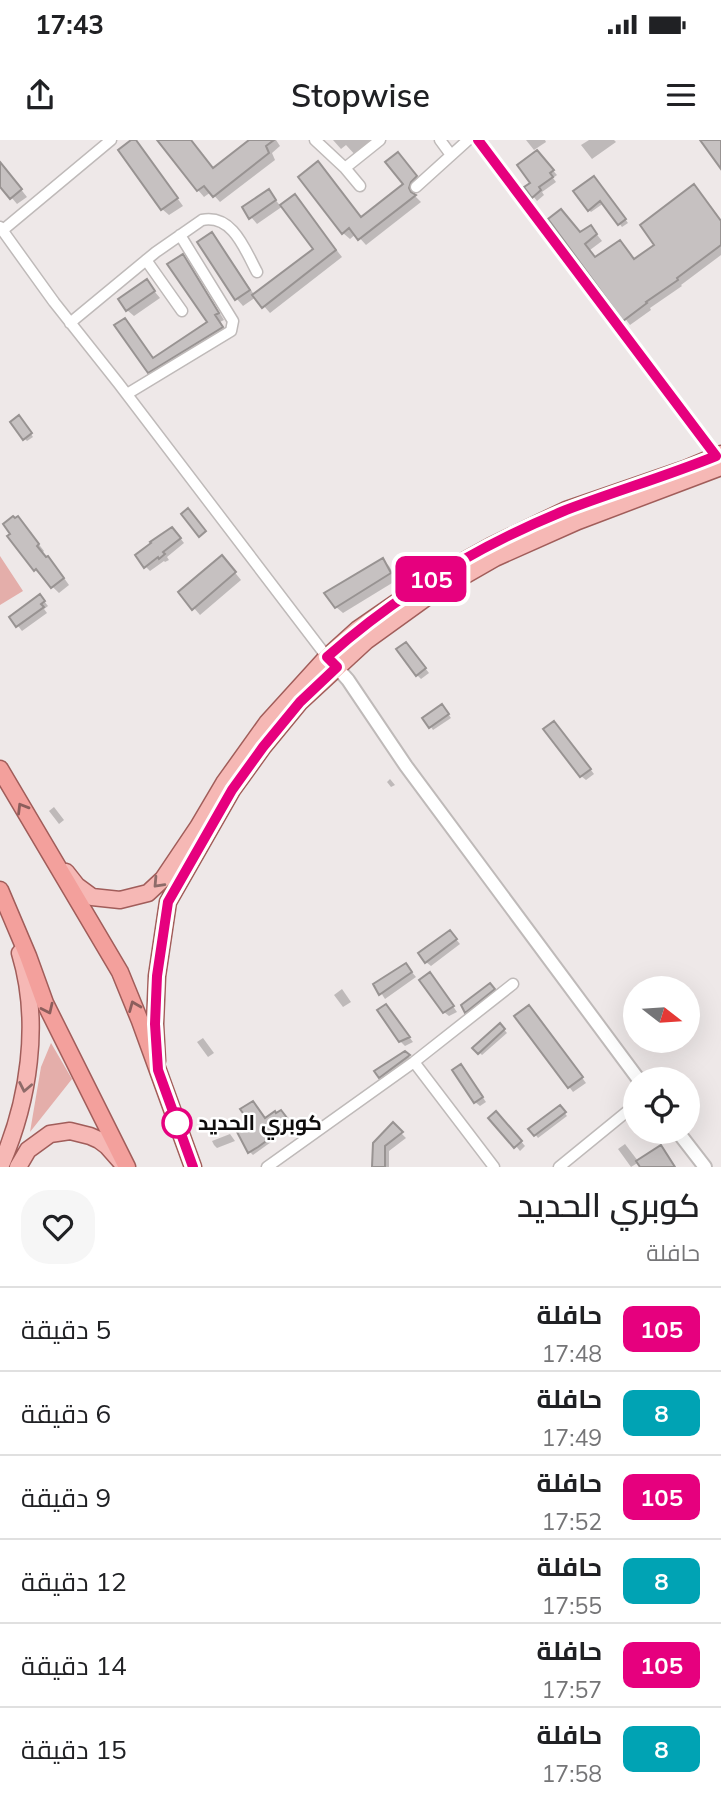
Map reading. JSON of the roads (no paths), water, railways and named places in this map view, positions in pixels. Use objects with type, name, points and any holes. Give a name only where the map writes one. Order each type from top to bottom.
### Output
[{"type":"highway","points":[[0,769],[120,972],[141,1021],[193,1167]]},
{"type":"highway","points":[[2,895],[45,1003],[127,1167]]},
{"type":"main road","points":[[158,1070],[155,1024],[157,976],[168,902],[232,790],[358,629],[452,567],[566,510],[685,469],[720,460]]},
{"type":"main road","points":[[51,853],[77,886],[92,897],[120,900],[148,894],[163,879],[224,783],[267,723],[332,662]]},
{"type":"main road","points":[[0,1167],[16,1127],[22,1101],[30,1028],[24,965],[2,895]]},
{"type":"main road","points":[[18,1167],[28,1150],[50,1134],[70,1132],[99,1140],[127,1167]]},
{"type":"street","points":[[111,140],[1,229],[348,680],[414,777],[629,1067]]},
{"type":"street","points":[[315,140],[360,186]]},
{"type":"street","points":[[345,168],[380,140]]},
{"type":"street","points":[[440,140],[451,155]]},
{"type":"street","points":[[416,187],[468,140]]},
{"type":"street","points":[[478,140],[720,460]]},
{"type":"street","points":[[71,323],[146,260],[202,220],[221,221],[231,228],[257,272]]},
{"type":"street","points":[[127,394],[231,331],[233,326],[224,305],[180,235]]},
{"type":"street","points":[[146,260],[181,311]]},
{"type":"street","points":[[267,1167],[414,1062],[513,984]]},
{"type":"street","points":[[414,1062],[494,1167]]},
{"type":"street","points":[[559,1167],[623,1115]]},
{"type":"street","points":[[687,1144],[705,1167]]},
{"type":"place","name":"كوبري الحديد","points":[[177,1123]]}]
